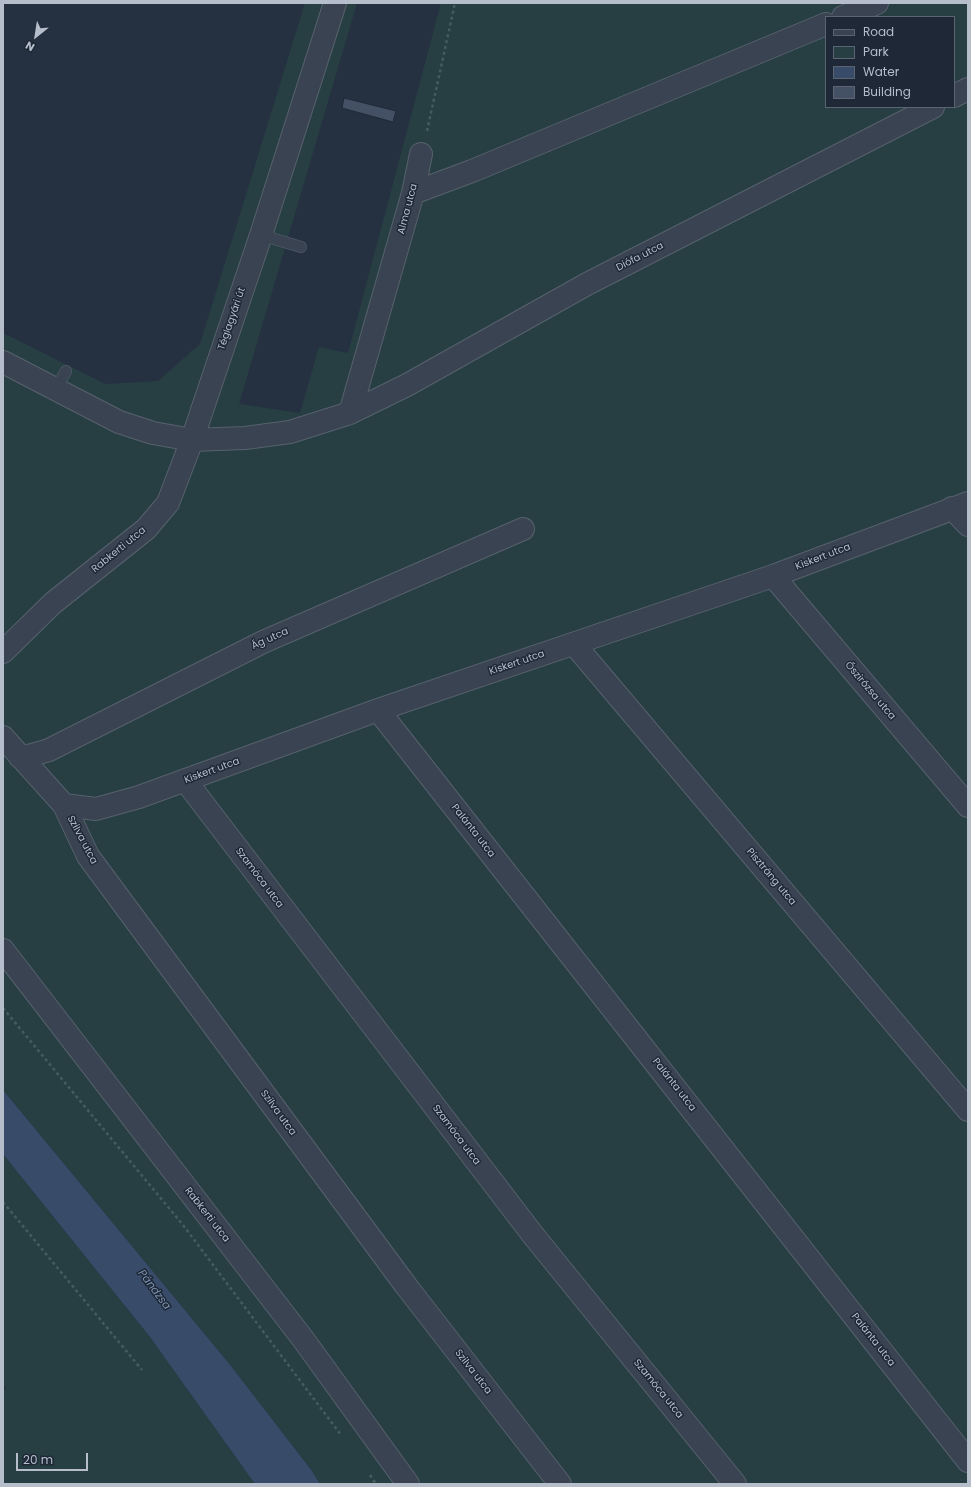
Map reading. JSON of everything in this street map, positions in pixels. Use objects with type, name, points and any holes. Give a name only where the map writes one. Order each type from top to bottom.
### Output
[{"type":"street","name":"Téglagyári út","points":[[192,440],[261,235],[335,3]]},
{"type":"street","points":[[845,16],[877,3]]},
{"type":"street","points":[[413,193],[472,171],[825,24]]},
{"type":"street","points":[[955,96],[968,89]]},
{"type":"street","name":"Diófa utca","points":[[350,413],[407,385],[587,284],[931,108]]},
{"type":"street","name":"Alma utca","points":[[350,413],[413,193],[421,154]]},
{"type":"street","points":[[3,362],[61,380],[119,422],[153,433],[192,440],[245,438],[290,432],[350,413]]},
{"type":"street","name":"Rabkerti utca","points":[[3,652],[53,603],[146,529],[168,503],[192,440]]},
{"type":"street","points":[[960,505],[968,525]]},
{"type":"street","name":"Kiskert utca","points":[[64,805],[96,810],[139,797],[378,710],[773,576],[960,505]]},
{"type":"street","name":"Ág utca","points":[[20,757],[49,750],[263,642],[523,529]]},
{"type":"street","name":"Őszirózsa utca","points":[[773,576],[968,806]]},
{"type":"street","name":"Pisztráng utca","points":[[574,644],[968,1110]]},
{"type":"street","name":"Palánta utca","points":[[378,710],[968,1461]]},
{"type":"street","name":"Szilva utca","points":[[3,737],[64,805],[88,856],[93,863],[407,1287],[560,1484]]},
{"type":"street","name":"Szamóca utca","points":[[185,780],[533,1235],[735,1484]]},
{"type":"street","name":"Rabkerti utca","points":[[3,950],[303,1339],[408,1484]]},
{"type":"lane","points":[[261,235],[301,247]]},
{"type":"path","points":[[421,154],[455,3]]},
{"type":"path","points":[[3,1008],[182,1225],[344,1439]]},
{"type":"path","points":[[3,1202],[142,1370]]},
{"type":"path","points":[[369,1474],[376,1484]]},
{"type":"green space","points":[[305,3],[357,3],[239,404],[300,413],[319,347],[348,353],[441,3],[968,3],[968,1484],[320,1484],[312,1471],[231,1366],[3,1090],[3,333],[105,384],[158,381],[200,344]]},
{"type":"green space","points":[[3,1154],[150,1337],[255,1484],[3,1484],[3,1391],[6,1388],[3,1385]]},
{"type":"water","name":"Pándzsa","points":[[3,1090],[231,1366],[312,1471],[320,1484],[255,1484],[150,1337],[3,1154]]},
{"type":"building","points":[[344,98],[396,111],[393,122],[342,108]]}]
